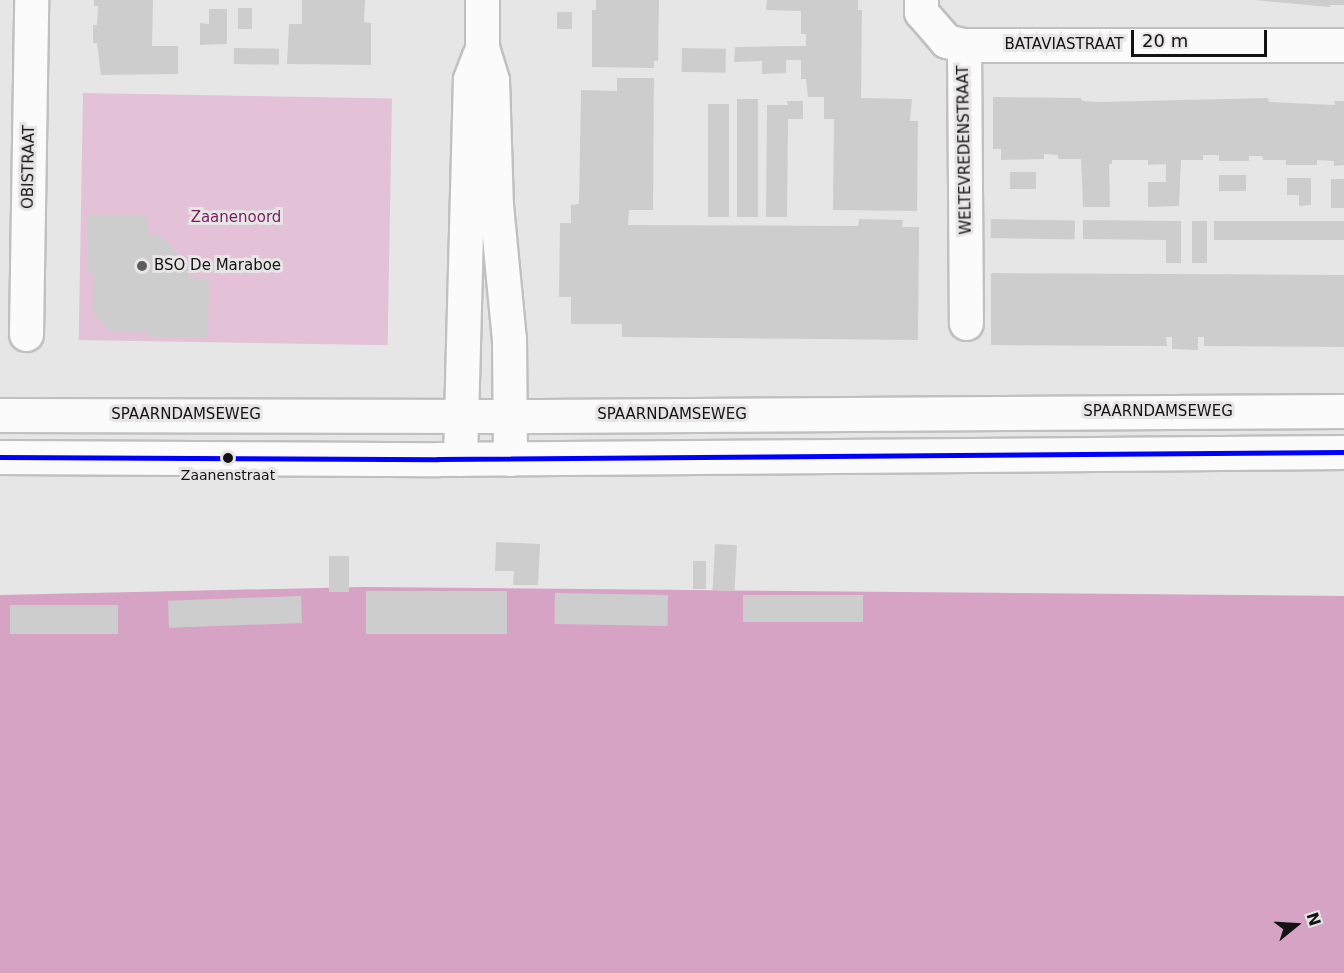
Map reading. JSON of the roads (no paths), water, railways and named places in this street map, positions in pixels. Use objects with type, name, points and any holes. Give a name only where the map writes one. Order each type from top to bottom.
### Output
[{"type":"main road","name":"OBISTRAAT","points":[[26,334],[31,0]]},
{"type":"main road","points":[[482,0],[482,47],[492,80],[496,205],[509,339],[510,459]]},
{"type":"main road","name":"WELTEVREDENSTRAAT","points":[[921,0],[921,12],[946,41],[964,45],[966,323]]},
{"type":"main road","name":"BATAVIASTRAAT","points":[[964,45],[1344,45]]},
{"type":"main road","points":[[460,459],[470,79],[482,47]]},
{"type":"main road","name":"SPAARNDAMSEWEG","points":[[0,415],[510,416],[1344,411]]},
{"type":"main road","points":[[0,457],[510,459],[1344,452]]},
{"type":"place","name":"BSO De Maraboe","points":[[142,266]]},
{"type":"place","name":"Zaanenstraat","points":[[228,458]]},
{"type":"park label","name":"Zaanenoord","points":[[236,218]]}]
